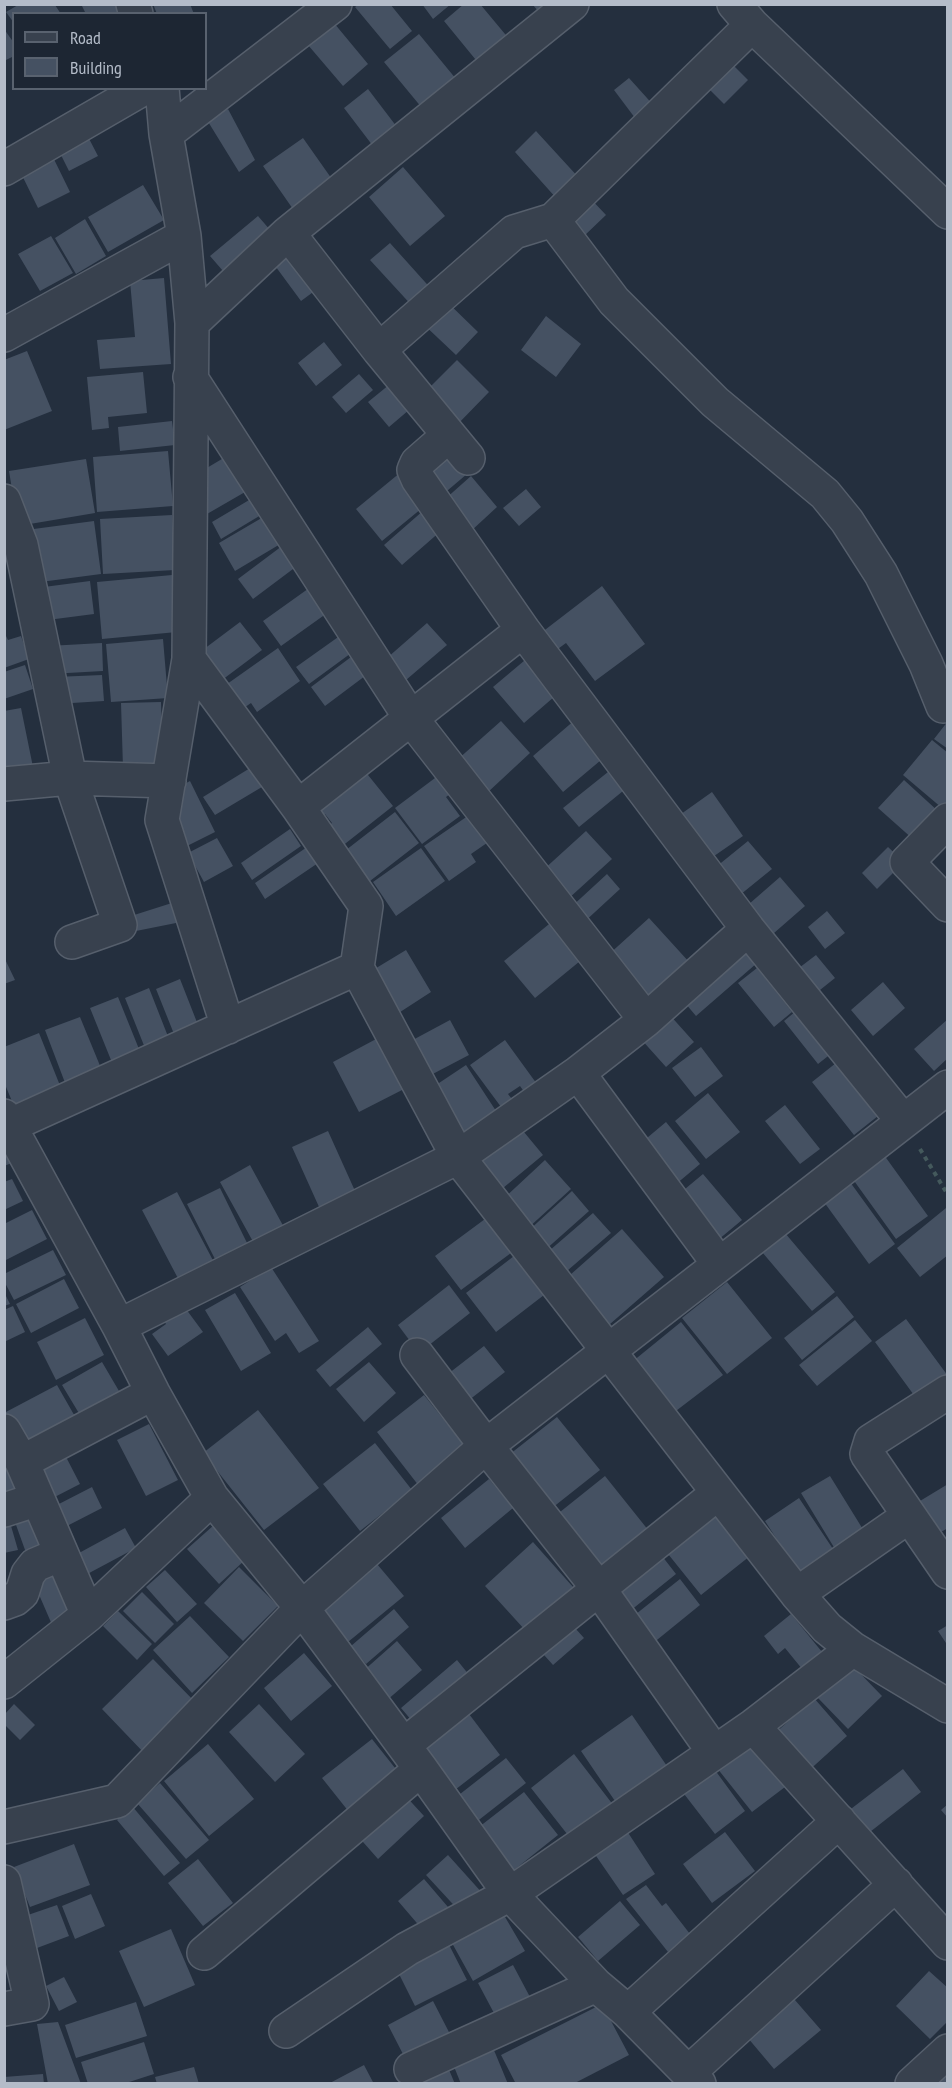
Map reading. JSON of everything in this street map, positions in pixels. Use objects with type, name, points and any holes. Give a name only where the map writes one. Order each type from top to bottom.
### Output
[{"type":"street","points":[[166,134],[335,4]]},
{"type":"street","points":[[192,323],[288,233],[572,4]]},
{"type":"street","points":[[379,350],[514,232],[553,220],[743,15],[948,212]]},
{"type":"street","points":[[4,169],[141,90]]},
{"type":"street","points":[[162,90],[166,134],[184,236],[192,323],[189,659],[162,820],[228,1028]]},
{"type":"street","points":[[553,220],[614,301],[715,402],[825,494],[847,521],[881,574],[926,664],[943,706]]},
{"type":"street","points":[[288,233],[379,350],[458,446],[417,463],[414,470],[523,630],[748,929],[903,1121]]},
{"type":"street","points":[[4,335],[184,236]]},
{"type":"street","points":[[190,377],[410,717],[646,1020]]},
{"type":"street","points":[[4,501],[21,545],[69,777],[120,925],[72,942]]},
{"type":"street","points":[[298,807],[523,630]]},
{"type":"street","points":[[189,659],[298,807],[366,906],[357,969],[458,1157],[797,1594],[827,1628],[853,1648],[948,1706]]},
{"type":"street","points":[[4,784],[69,777],[169,781]]},
{"type":"street","points":[[948,820],[907,862],[948,905]]},
{"type":"street","points":[[119,1326],[458,1157],[578,1073],[646,1020],[748,929]]},
{"type":"street","points":[[357,969],[228,1028],[6,1123],[212,1498],[302,1608],[510,1894],[596,1985],[627,2012],[693,2078],[896,1884]]},
{"type":"street","points":[[578,1073],[719,1264]]},
{"type":"street","points":[[4,1827],[117,1801],[302,1608],[486,1446],[948,1088]]},
{"type":"street","points":[[417,1355],[600,1589],[714,1752]]},
{"type":"street","points":[[948,1392],[871,1441],[867,1454],[948,1572]]},
{"type":"street","points":[[88,1615],[38,1499],[9,1441],[153,1393]]},
{"type":"street","points":[[204,1953],[412,1757],[600,1589],[718,1493]]},
{"type":"street","points":[[4,1682],[88,1615],[212,1498]]},
{"type":"street","points":[[4,1510],[38,1499]]},
{"type":"street","points":[[797,1594],[909,1516]]},
{"type":"street","points":[[4,1603],[15,1599],[22,1593],[28,1574],[35,1564],[61,1554]]},
{"type":"street","points":[[286,2031],[407,1950],[510,1894],[753,1726],[853,1648]]},
{"type":"street","points":[[753,1726],[948,1943]]},
{"type":"street","points":[[627,2012],[839,1821]]},
{"type":"street","points":[[4,1882],[32,2004],[4,2009]]},
{"type":"street","points":[[411,2069],[596,1985]]},
{"type":"street","points":[[919,2081],[948,2051]]},
{"type":"path","points":[[903,1121],[948,1195]]},
{"type":"building","points":[[85,4],[119,4],[122,11],[85,12],[82,6]]},
{"type":"building","points":[[153,4],[190,4],[193,12],[156,12]]},
{"type":"building","points":[[359,4],[390,4],[412,31],[390,49],[355,7]]},
{"type":"building","points":[[422,4],[451,4],[433,19]]},
{"type":"building","points":[[464,4],[480,4],[510,40],[480,65],[444,21]]},
{"type":"building","points":[[18,5],[55,5],[60,12],[12,12],[12,20],[6,12]]},
{"type":"building","points":[[533,5],[557,5],[542,16]]},
{"type":"building","points":[[334,23],[368,64],[343,86],[308,45]]},
{"type":"building","points":[[4,29],[12,40],[12,57],[4,61]]},
{"type":"building","points":[[419,34],[461,85],[427,114],[384,62]]},
{"type":"building","points":[[729,61],[748,80],[724,104],[705,85]]},
{"type":"building","points":[[629,78],[656,108],[638,122],[614,90]]},
{"type":"building","points":[[368,89],[400,131],[376,150],[344,108]]},
{"type":"building","points":[[228,109],[255,160],[239,172],[207,120]]},
{"type":"building","points":[[84,129],[98,156],[69,171],[55,143]]},
{"type":"building","points":[[536,131],[580,179],[557,199],[515,152]]},
{"type":"building","points":[[303,138],[334,182],[295,212],[263,166]]},
{"type":"building","points":[[48,147],[70,192],[38,208],[16,163]]},
{"type":"building","points":[[403,167],[445,216],[410,246],[369,197]]},
{"type":"building","points":[[143,185],[164,220],[108,252],[88,217]]},
{"type":"building","points":[[589,197],[606,215],[583,237],[566,220]]},
{"type":"building","points":[[258,216],[271,231],[223,271],[210,256]]},
{"type":"building","points":[[85,219],[106,256],[76,274],[55,238]]},
{"type":"building","points":[[51,236],[73,273],[40,291],[18,254]]},
{"type":"building","points":[[390,243],[434,292],[415,309],[370,260]]},
{"type":"building","points":[[291,249],[320,287],[301,301],[273,263]]},
{"type":"building","points":[[164,278],[171,364],[100,369],[97,340],[135,337],[130,281]]},
{"type":"building","points":[[443,298],[478,332],[456,355],[420,321]]},
{"type":"building","points":[[546,316],[581,344],[556,377],[521,350]]},
{"type":"building","points":[[324,342],[342,365],[316,386],[298,363]]},
{"type":"building","points":[[27,351],[52,411],[4,430],[4,360]]},
{"type":"building","points":[[457,360],[489,392],[455,427],[422,395]]},
{"type":"building","points":[[143,372],[147,413],[108,417],[109,428],[92,430],[87,377]]},
{"type":"building","points":[[359,374],[373,390],[346,413],[332,397]]},
{"type":"building","points":[[395,380],[416,404],[389,427],[368,402]]},
{"type":"building","points":[[172,421],[175,445],[120,451],[118,427]]},
{"type":"building","points":[[445,447],[467,474],[441,496],[419,468]]},
{"type":"building","points":[[168,451],[173,506],[97,512],[93,457]]},
{"type":"building","points":[[232,453],[252,488],[207,514],[195,475]]},
{"type":"building","points":[[86,459],[95,513],[18,526],[9,471]]},
{"type":"building","points":[[401,472],[427,504],[382,541],[356,509]]},
{"type":"building","points":[[471,476],[497,507],[471,531],[444,500]]},
{"type":"building","points":[[526,489],[541,507],[519,526],[503,508]]},
{"type":"building","points":[[261,493],[271,509],[221,539],[212,522]]},
{"type":"building","points":[[424,510],[442,530],[402,565],[384,545]]},
{"type":"building","points":[[172,515],[175,570],[103,574],[100,519]]},
{"type":"building","points":[[265,516],[282,543],[235,571],[219,543]]},
{"type":"building","points":[[94,521],[101,574],[33,583],[26,530]]},
{"type":"building","points":[[286,543],[301,563],[253,599],[238,579]]},
{"type":"building","points":[[172,575],[177,632],[102,639],[97,582]]},
{"type":"building","points":[[90,581],[94,614],[40,621],[36,588]]},
{"type":"building","points":[[312,586],[330,611],[281,646],[263,621]]},
{"type":"building","points":[[602,586],[645,644],[595,681],[566,643],[551,654],[537,636]]},
{"type":"building","points":[[240,622],[262,650],[218,683],[196,655]]},
{"type":"building","points":[[427,623],[447,645],[406,680],[387,658]]},
{"type":"building","points":[[4,632],[8,640],[21,636],[29,659],[4,668]]},
{"type":"building","points":[[341,635],[354,651],[309,684],[296,667]]},
{"type":"building","points":[[163,639],[168,698],[111,702],[106,644]]},
{"type":"building","points":[[102,643],[103,671],[50,674],[48,646]]},
{"type":"building","points":[[278,648],[300,681],[257,712],[251,703],[238,712],[220,689]]},
{"type":"building","points":[[355,654],[369,673],[325,706],[311,687]]},
{"type":"building","points":[[531,655],[562,690],[524,723],[493,687]]},
{"type":"building","points":[[25,665],[33,689],[4,699],[4,672]]},
{"type":"building","points":[[102,675],[104,701],[56,704],[55,677]]},
{"type":"building","points":[[161,702],[163,767],[123,768],[121,703]]},
{"type":"building","points":[[21,708],[34,772],[4,777],[4,711]]},
{"type":"building","points":[[576,719],[607,755],[563,792],[533,756]]},
{"type":"building","points":[[501,721],[530,753],[487,793],[457,760]]},
{"type":"building","points":[[948,721],[948,749],[934,739]]},
{"type":"building","points":[[932,740],[948,753],[948,801],[942,808],[903,775]]},
{"type":"building","points":[[255,765],[267,784],[215,815],[203,797]]},
{"type":"building","points":[[447,769],[460,787],[446,797],[460,816],[422,844],[395,808]]},
{"type":"building","points":[[364,770],[393,806],[341,847],[326,828],[332,823],[325,814],[318,818],[312,810]]},
{"type":"building","points":[[608,772],[623,791],[579,827],[563,808]]},
{"type":"building","points":[[904,780],[939,812],[914,840],[878,808]]},
{"type":"building","points":[[190,781],[215,832],[185,847],[171,818],[177,788]]},
{"type":"building","points":[[712,792],[743,836],[704,863],[674,819]]},
{"type":"building","points":[[478,809],[497,836],[471,854],[476,862],[449,881],[424,846]]},
{"type":"building","points":[[395,812],[419,843],[370,881],[346,850]]},
{"type":"building","points":[[290,829],[301,846],[252,880],[241,863]]},
{"type":"building","points":[[586,831],[612,859],[568,899],[542,871]]},
{"type":"building","points":[[217,838],[233,866],[204,882],[188,853]]},
{"type":"building","points":[[748,841],[772,869],[735,899],[711,871]]},
{"type":"building","points":[[310,845],[321,861],[265,899],[255,883]]},
{"type":"building","points":[[888,847],[904,862],[877,889],[862,873]]},
{"type":"building","points":[[421,848],[445,881],[396,916],[373,882]]},
{"type":"building","points":[[607,874],[620,889],[582,924],[569,909]]},
{"type":"building","points":[[780,877],[805,906],[766,940],[741,911]]},
{"type":"building","points":[[175,902],[181,922],[136,931],[131,916]]},
{"type":"building","points":[[827,911],[845,933],[825,949],[808,927]]},
{"type":"building","points":[[649,918],[690,963],[648,1001],[607,956]]},
{"type":"building","points":[[554,920],[585,957],[535,998],[504,961]]},
{"type":"building","points":[[741,944],[757,963],[696,1016],[680,997]]},
{"type":"building","points":[[406,950],[431,992],[394,1016],[368,973]]},
{"type":"building","points":[[816,955],[835,978],[810,998],[791,974]]},
{"type":"building","points":[[4,957],[15,980],[4,984]]},
{"type":"building","points":[[757,968],[792,1012],[774,1027],[738,983]]},
{"type":"building","points":[[180,979],[200,1030],[176,1039],[156,989]]},
{"type":"building","points":[[883,982],[905,1008],[873,1036],[851,1010]]},
{"type":"building","points":[[149,988],[169,1039],[145,1048],[125,998]]},
{"type":"building","points":[[118,997],[141,1054],[113,1065],[90,1008]]},
{"type":"building","points":[[802,1006],[837,1049],[818,1064],[784,1021]]},
{"type":"building","points":[[668,1013],[694,1042],[666,1067],[640,1038]]},
{"type":"building","points":[[80,1017],[103,1073],[67,1088],[45,1030]]},
{"type":"building","points":[[948,1019],[948,1058],[934,1071],[914,1049]]},
{"type":"building","points":[[450,1020],[469,1055],[427,1077],[409,1042]]},
{"type":"building","points":[[39,1033],[63,1093],[16,1111],[4,1082],[4,1047]]},
{"type":"building","points":[[378,1038],[406,1088],[359,1112],[333,1062]]},
{"type":"building","points":[[505,1040],[542,1091],[530,1100],[520,1086],[508,1094],[515,1103],[504,1111],[470,1065]]},
{"type":"building","points":[[701,1047],[723,1076],[695,1097],[672,1068]]},
{"type":"building","points":[[841,1059],[883,1112],[854,1135],[812,1082]]},
{"type":"building","points":[[466,1065],[498,1114],[460,1140],[427,1091]]},
{"type":"building","points":[[708,1093],[740,1132],[706,1159],[675,1121]]},
{"type":"building","points":[[785,1105],[820,1149],[800,1164],[765,1121]]},
{"type":"building","points":[[666,1122],[700,1164],[669,1190],[635,1148]]},
{"type":"building","points":[[519,1126],[543,1155],[497,1193],[473,1164]]},
{"type":"building","points":[[328,1131],[360,1202],[324,1218],[292,1147]]},
{"type":"building","points":[[4,1134],[17,1161],[4,1166]]},
{"type":"building","points":[[884,1155],[928,1216],[896,1239],[852,1178]]},
{"type":"building","points":[[545,1160],[571,1189],[527,1229],[501,1201]]},
{"type":"building","points":[[250,1165],[286,1231],[256,1247],[220,1182]]},
{"type":"building","points":[[703,1174],[742,1220],[712,1245],[673,1199]]},
{"type":"building","points":[[12,1179],[23,1201],[4,1210],[4,1182]]},
{"type":"building","points":[[850,1182],[895,1244],[869,1264],[824,1202]]},
{"type":"building","points":[[220,1188],[249,1247],[217,1263],[187,1204]]},
{"type":"building","points":[[572,1191],[589,1211],[544,1251],[527,1232]]},
{"type":"building","points":[[177,1192],[217,1268],[182,1286],[142,1210]]},
{"type":"building","points":[[946,1208],[948,1211],[948,1255],[920,1277],[897,1248]]},
{"type":"building","points":[[32,1210],[47,1239],[4,1261],[4,1224]]},
{"type":"building","points":[[593,1213],[611,1233],[560,1277],[542,1257]]},
{"type":"building","points":[[485,1219],[511,1253],[461,1290],[435,1256]]},
{"type":"building","points":[[622,1229],[664,1277],[602,1331],[561,1283]]},
{"type":"building","points":[[785,1233],[835,1292],[812,1311],[762,1252]]},
{"type":"building","points":[[53,1250],[66,1275],[14,1300],[4,1281],[4,1274]]},
{"type":"building","points":[[514,1256],[544,1295],[496,1332],[466,1293]]},
{"type":"building","points":[[271,1267],[319,1341],[299,1353],[286,1333],[275,1341],[240,1287]]},
{"type":"building","points":[[64,1279],[79,1308],[31,1333],[16,1304]]},
{"type":"building","points":[[727,1282],[772,1338],[727,1374],[682,1318]]},
{"type":"building","points":[[449,1285],[470,1313],[419,1353],[398,1325]]},
{"type":"building","points":[[4,1292],[10,1304],[4,1306]]},
{"type":"building","points":[[235,1293],[271,1353],[241,1371],[205,1310]]},
{"type":"building","points":[[837,1296],[854,1317],[802,1360],[784,1338]]},
{"type":"building","points":[[183,1305],[203,1332],[168,1356],[152,1334],[166,1324],[163,1319]]},
{"type":"building","points":[[13,1306],[25,1332],[4,1342],[4,1310]]},
{"type":"building","points":[[85,1318],[104,1355],[56,1380],[37,1342]]},
{"type":"building","points":[[906,1319],[948,1376],[919,1402],[875,1342]]},
{"type":"building","points":[[855,1320],[872,1341],[817,1386],[799,1365]]},
{"type":"building","points":[[681,1322],[723,1375],[668,1417],[627,1366]]},
{"type":"building","points":[[368,1327],[382,1344],[330,1387],[316,1370]]},
{"type":"building","points":[[484,1346],[505,1372],[464,1404],[444,1377]]},
{"type":"building","points":[[102,1362],[119,1391],[80,1415],[62,1385]]},
{"type":"building","points":[[369,1362],[396,1393],[364,1422],[336,1389]]},
{"type":"building","points":[[57,1385],[77,1420],[20,1451],[4,1423],[4,1413]]},
{"type":"building","points":[[424,1395],[467,1449],[419,1486],[377,1432]]},
{"type":"building","points":[[258,1410],[319,1488],[264,1530],[203,1453]]},
{"type":"building","points":[[557,1417],[600,1470],[547,1512],[505,1458]]},
{"type":"building","points":[[149,1424],[178,1480],[146,1496],[117,1440]]},
{"type":"building","points":[[375,1443],[412,1490],[360,1531],[323,1484]]},
{"type":"building","points":[[4,1447],[24,1502],[4,1507]]},
{"type":"building","points":[[65,1455],[80,1484],[45,1502],[30,1472]]},
{"type":"building","points":[[605,1476],[657,1541],[607,1581],[555,1516]]},
{"type":"building","points":[[830,1476],[864,1531],[835,1549],[801,1493]]},
{"type":"building","points":[[489,1479],[513,1508],[465,1548],[441,1518]]},
{"type":"building","points":[[948,1484],[948,1528],[934,1536],[915,1504]]},
{"type":"building","points":[[92,1487],[102,1508],[65,1527],[55,1506]]},
{"type":"building","points":[[799,1498],[835,1552],[800,1575],[765,1521]]},
{"type":"building","points":[[36,1502],[54,1551],[29,1561],[11,1511]]},
{"type":"building","points":[[709,1506],[750,1556],[701,1595],[660,1544]]},
{"type":"building","points":[[7,1512],[18,1550],[4,1553],[4,1513]]},
{"type":"building","points":[[214,1525],[245,1560],[219,1584],[187,1549]]},
{"type":"building","points":[[125,1528],[136,1548],[78,1579],[68,1559]]},
{"type":"building","points":[[533,1542],[573,1587],[525,1630],[485,1586]]},
{"type":"building","points":[[655,1547],[676,1574],[630,1611],[608,1584]]},
{"type":"building","points":[[377,1564],[404,1596],[348,1642],[322,1610]]},
{"type":"building","points":[[239,1567],[278,1606],[243,1641],[204,1603]]},
{"type":"building","points":[[165,1570],[197,1604],[177,1622],[146,1587]]},
{"type":"building","points":[[62,1571],[81,1615],[53,1627],[34,1583]]},
{"type":"building","points":[[680,1579],[700,1605],[652,1644],[631,1618]]},
{"type":"building","points":[[142,1592],[174,1624],[155,1643],[123,1611]]},
{"type":"building","points":[[394,1609],[409,1627],[366,1664],[351,1646]]},
{"type":"building","points":[[118,1611],[152,1644],[137,1660],[103,1626]]},
{"type":"building","points":[[791,1614],[827,1658],[807,1675],[785,1648],[778,1654],[764,1636]]},
{"type":"building","points":[[190,1616],[229,1657],[192,1693],[153,1650]]},
{"type":"building","points":[[567,1619],[584,1638],[553,1665],[536,1646]]},
{"type":"building","points":[[948,1625],[948,1646],[938,1631]]},
{"type":"building","points":[[397,1641],[422,1670],[386,1701],[362,1672]]},
{"type":"building","points":[[304,1653],[332,1686],[291,1721],[264,1688]]},
{"type":"building","points":[[153,1659],[198,1705],[146,1755],[102,1709]]},
{"type":"building","points":[[457,1660],[474,1681],[418,1728],[401,1708]]},
{"type":"building","points":[[851,1664],[882,1696],[848,1729],[817,1697]]},
{"type":"building","points":[[814,1698],[847,1736],[805,1774],[772,1736]]},
{"type":"building","points":[[14,1704],[35,1725],[20,1740],[5,1725],[5,1714]]},
{"type":"building","points":[[259,1704],[305,1754],[275,1782],[229,1732]]},
{"type":"building","points":[[463,1706],[500,1755],[451,1793],[413,1744]]},
{"type":"building","points":[[632,1715],[669,1769],[617,1804],[581,1751]]},
{"type":"building","points":[[372,1739],[403,1778],[353,1817],[322,1778]]},
{"type":"building","points":[[750,1743],[785,1787],[752,1812],[717,1768]]},
{"type":"building","points":[[208,1744],[254,1799],[209,1836],[164,1781]]},
{"type":"building","points":[[574,1754],[614,1806],[571,1839],[531,1788]]},
{"type":"building","points":[[506,1758],[526,1783],[475,1823],[455,1798]]},
{"type":"building","points":[[712,1766],[745,1811],[715,1834],[681,1790]]},
{"type":"building","points":[[903,1769],[921,1792],[861,1839],[843,1815]]},
{"type":"building","points":[[160,1783],[209,1840],[186,1859],[137,1803]]},
{"type":"building","points":[[402,1792],[424,1816],[378,1859],[356,1834]]},
{"type":"building","points":[[524,1792],[558,1835],[514,1870],[479,1827]]},
{"type":"building","points":[[948,1804],[948,1818],[941,1810]]},
{"type":"building","points":[[132,1806],[180,1863],[164,1876],[117,1820]]},
{"type":"building","points":[[627,1831],[655,1874],[623,1895],[594,1853]]},
{"type":"building","points":[[725,1832],[755,1871],[712,1903],[683,1864]]},
{"type":"building","points":[[74,1844],[90,1885],[30,1907],[14,1867]]},
{"type":"building","points":[[448,1855],[484,1895],[462,1914],[426,1875]]},
{"type":"building","points":[[198,1859],[233,1903],[203,1926],[168,1883]]},
{"type":"building","points":[[424,1879],[454,1914],[428,1936],[398,1901]]},
{"type":"building","points":[[646,1885],[662,1906],[666,1903],[690,1934],[668,1952],[626,1899]]},
{"type":"building","points":[[91,1894],[105,1926],[75,1939],[62,1906]]},
{"type":"building","points":[[620,1901],[640,1925],[598,1961],[578,1937]]},
{"type":"building","points":[[57,1905],[69,1936],[37,1948],[25,1916]]},
{"type":"building","points":[[498,1905],[525,1951],[473,1981],[447,1934]]},
{"type":"building","points":[[171,1929],[195,1985],[144,2007],[119,1951]]},
{"type":"building","points":[[443,1933],[467,1980],[415,2006],[392,1960]]},
{"type":"building","points":[[513,1965],[530,1997],[495,2015],[478,1983]]},
{"type":"building","points":[[929,1971],[948,1988],[948,2021],[930,2039],[896,2006]]},
{"type":"building","points":[[64,1977],[77,2002],[59,2011],[46,1986]]},
{"type":"building","points":[[788,1992],[821,2030],[774,2069],[742,2031]]},
{"type":"building","points":[[433,2001],[451,2036],[406,2060],[388,2025]]},
{"type":"building","points":[[136,2002],[147,2036],[76,2058],[65,2025]]},
{"type":"building","points":[[602,2004],[629,2055],[573,2084],[516,2084],[501,2055]]},
{"type":"building","points":[[58,2022],[81,2084],[48,2084],[37,2024]]},
{"type":"building","points":[[144,2042],[154,2074],[123,2084],[88,2084],[81,2062]]},
{"type":"building","points":[[491,2043],[508,2084],[461,2084],[451,2059]]},
{"type":"building","points":[[948,2060],[948,2084],[940,2084],[932,2075]]},
{"type":"building","points":[[364,2065],[374,2084],[328,2084]]},
{"type":"building","points":[[447,2065],[455,2084],[413,2084]]},
{"type":"building","points":[[194,2067],[199,2084],[157,2084],[155,2077]]},
{"type":"building","points":[[43,2074],[44,2084],[4,2084],[4,2077]]}]
